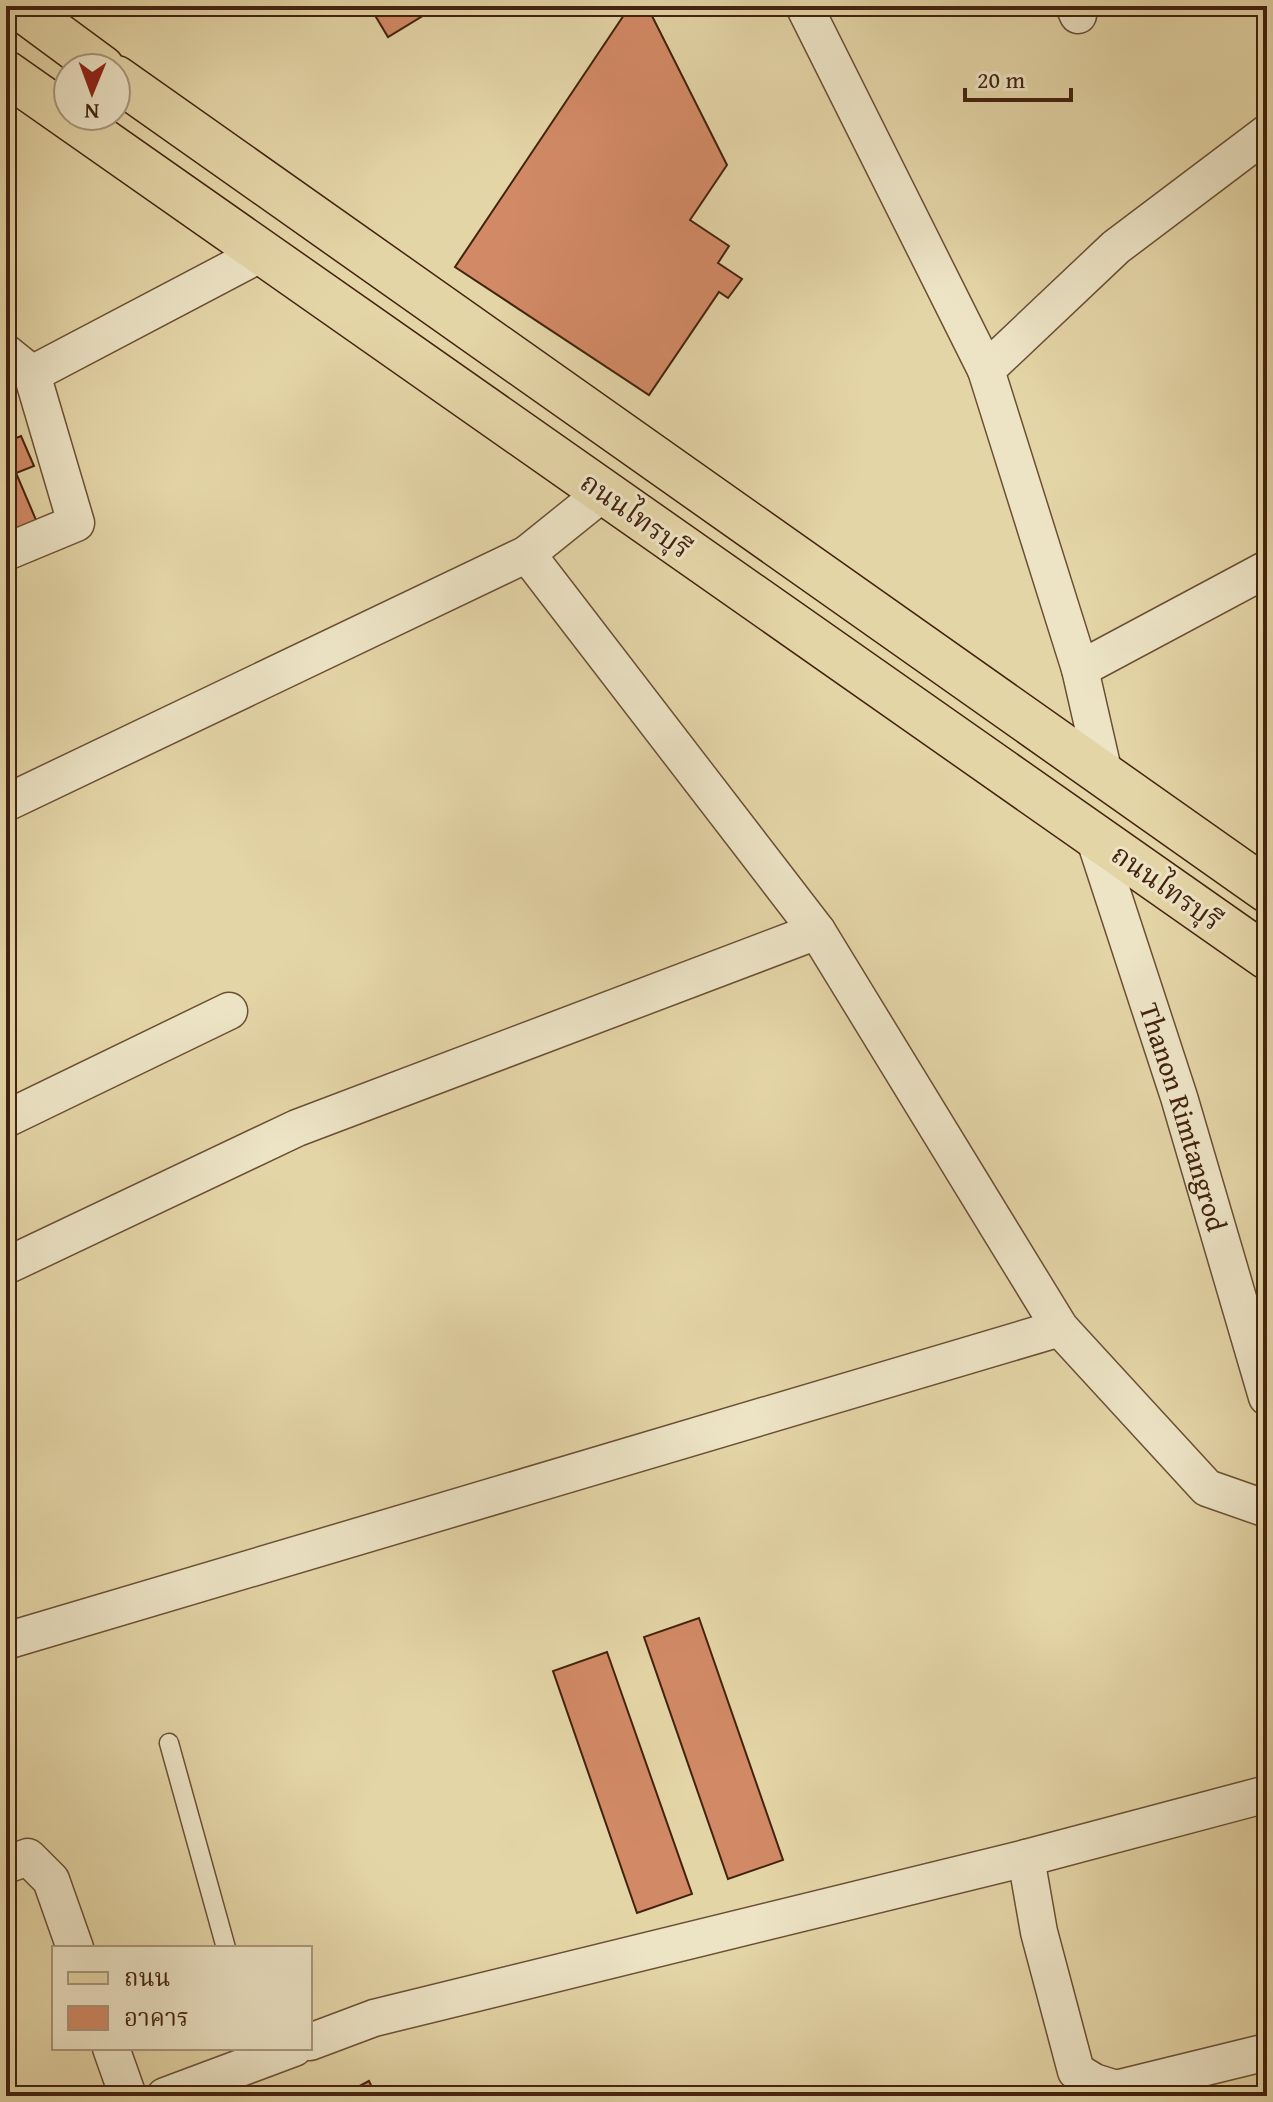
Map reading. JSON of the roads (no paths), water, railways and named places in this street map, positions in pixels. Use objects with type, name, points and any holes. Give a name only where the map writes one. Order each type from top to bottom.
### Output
[{"type":"main road","points":[[18,6],[80,52]]},
{"type":"main road","name":"ถนนไทรบุรี","points":[[6,73],[1267,957]]},
{"type":"main road","name":"ถนนไทรบุรี","points":[[132,89],[1267,890]]},
{"type":"street","points":[[804,6],[986,370],[1080,669],[1104,774]]},
{"type":"street","points":[[986,370],[1116,247],[1267,133]]},
{"type":"street","points":[[6,552],[76,523],[19,364],[262,253]]},
{"type":"street","points":[[6,803],[527,554],[604,492]]},
{"type":"street","points":[[527,554],[817,931],[1060,1328],[1207,1488],[1267,1509]]},
{"type":"street","points":[[1080,669],[1267,569]]},
{"type":"street","name":"Thanon Rimtangrod","points":[[1094,837],[1179,1097],[1267,1397]]},
{"type":"street","points":[[6,1266],[297,1128],[817,931]]},
{"type":"street","points":[[6,1119],[229,1011]]},
{"type":"street","points":[[6,1641],[1060,1328]]},
{"type":"street","points":[[312,2041],[374,2018],[1026,1858],[1267,1794]]},
{"type":"street","points":[[6,1865],[28,1857],[51,1880],[74,1946]]},
{"type":"street","points":[[1026,1858],[1039,1932],[1076,2071],[1094,2082],[1116,2089],[1267,2052]]},
{"type":"street","points":[[112,2050],[128,2096]]},
{"type":"street","points":[[165,2096],[255,2055],[283,2050]]},
{"type":"lane","points":[[169,1743],[225,1946]]}]
